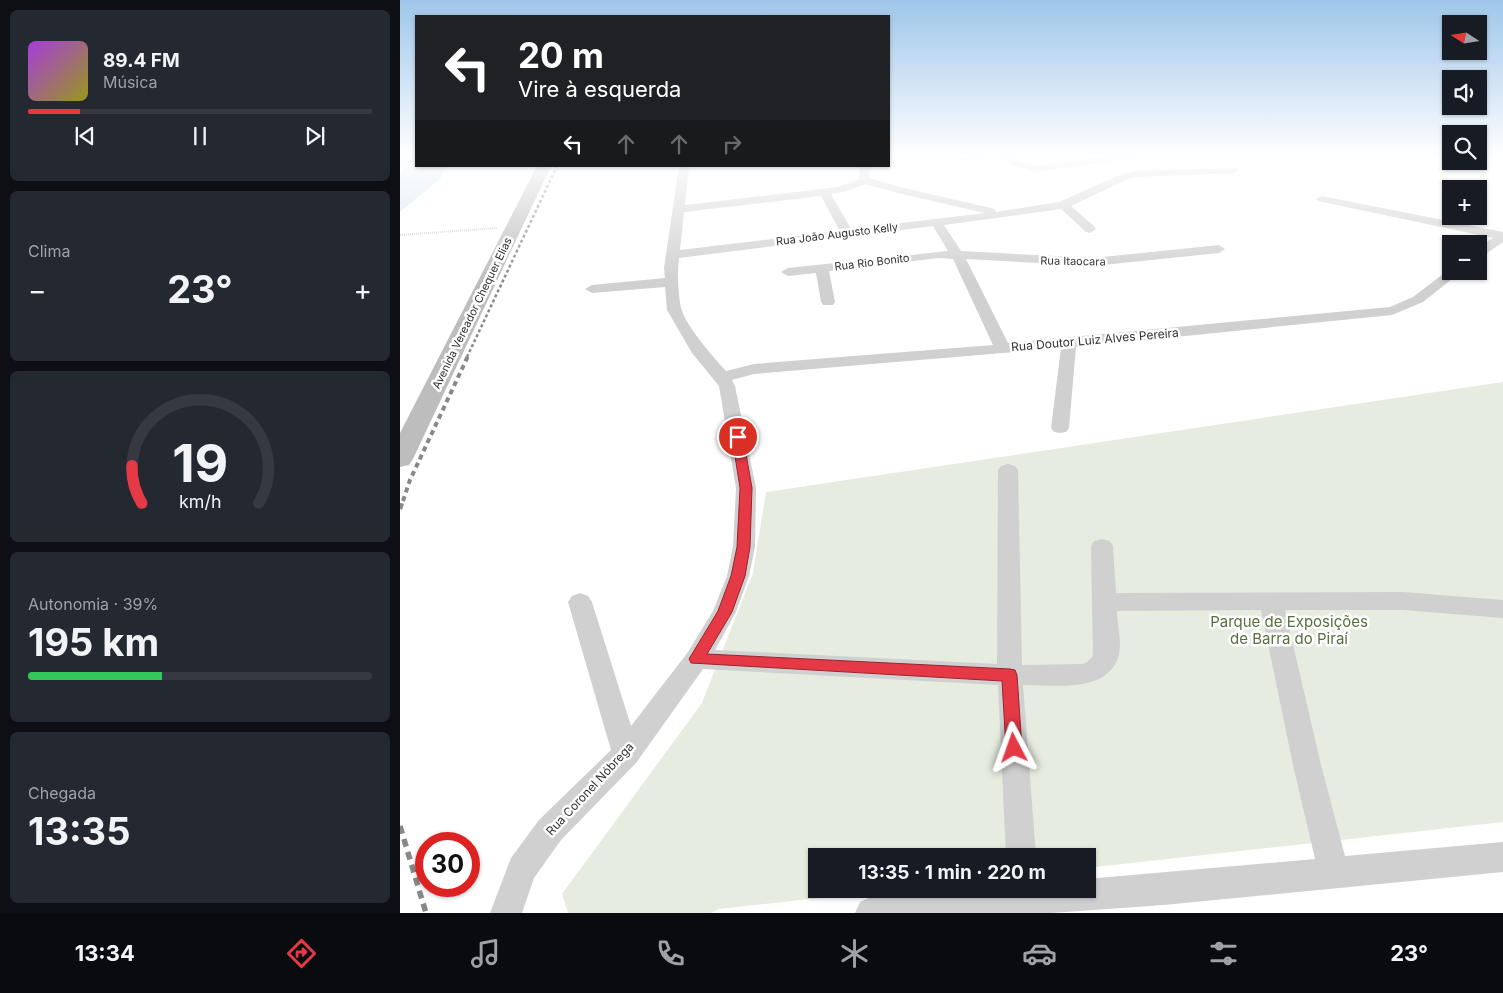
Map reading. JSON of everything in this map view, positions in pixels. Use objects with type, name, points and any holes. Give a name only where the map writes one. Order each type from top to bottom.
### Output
[{"type":"main road","name":"Avenida Vereador Chequer Elias","points":[[400,459],[408,428],[529,198]]},
{"type":"street","name":"Rua Coronel Nóbrega","points":[[506,913],[522,869],[550,830],[626,754],[696,659],[724,612],[738,576],[744,547],[745,480],[727,386],[722,377],[700,353],[674,310],[670,282],[680,198]]},
{"type":"street","points":[[679,209],[776,198]]},
{"type":"street","points":[[827,198],[846,232]]},
{"type":"street","points":[[931,198],[1002,214]]},
{"type":"street","name":"Rua João Augusto Kelly","points":[[673,255],[1002,214],[1063,205],[1079,198]]},
{"type":"street","points":[[1322,199],[1503,236]]},
{"type":"street","points":[[1063,205],[1090,229]]},
{"type":"street","points":[[936,222],[968,274],[1003,348]]},
{"type":"street","points":[[1487,247],[1503,236]]},
{"type":"street","name":"Rua Itaocara","points":[[956,255],[1093,262],[1219,249]]},
{"type":"street","name":"Rua Rio Bonito","points":[[788,272],[928,255],[956,255]]},
{"type":"street","points":[[822,268],[828,302]]},
{"type":"street","name":"Rua Doutor Luiz Alves Pereira","points":[[722,377],[754,369],[1069,343],[1392,311],[1417,302],[1445,280]]},
{"type":"street","points":[[592,289],[670,282]]},
{"type":"street","points":[[1060,428],[1069,343]]},
{"type":"street","points":[[1008,470],[1010,675],[1021,848]]},
{"type":"street","points":[[696,659],[1010,675],[1083,674],[1096,670],[1104,662],[1107,653],[1102,546]]},
{"type":"street","points":[[1271,601],[1307,765],[1334,872]]},
{"type":"street","points":[[1105,602],[1403,601],[1503,609]]},
{"type":"street","points":[[580,602],[626,754]]},
{"type":"street","points":[[1096,891],[1164,889],[1503,857]]},
{"type":"street","points":[[871,913],[991,898]]},
{"type":"path","points":[[400,235],[515,226]]},
{"type":"green space","name":"Parque de Exposições de Barra do Piraí","points":[[1503,382],[1503,822],[1096,867],[1096,848],[808,848],[808,898],[818,898],[719,909],[711,913],[568,913],[562,894],[702,703],[753,573],[766,492]]},
{"type":"water","points":[[400,198],[417,198],[400,212]]},
{"type":"railway","points":[[467,357],[542,198]]},
{"type":"railway","points":[[403,501],[410,480],[468,356]]},
{"type":"railway","points":[[400,509],[403,499]]},
{"type":"railway","points":[[400,826],[426,913]]},
{"type":"route","points":[[738,437],[746,488],[744,547],[738,576],[724,612],[696,659],[1010,675],[1014,748]]}]
